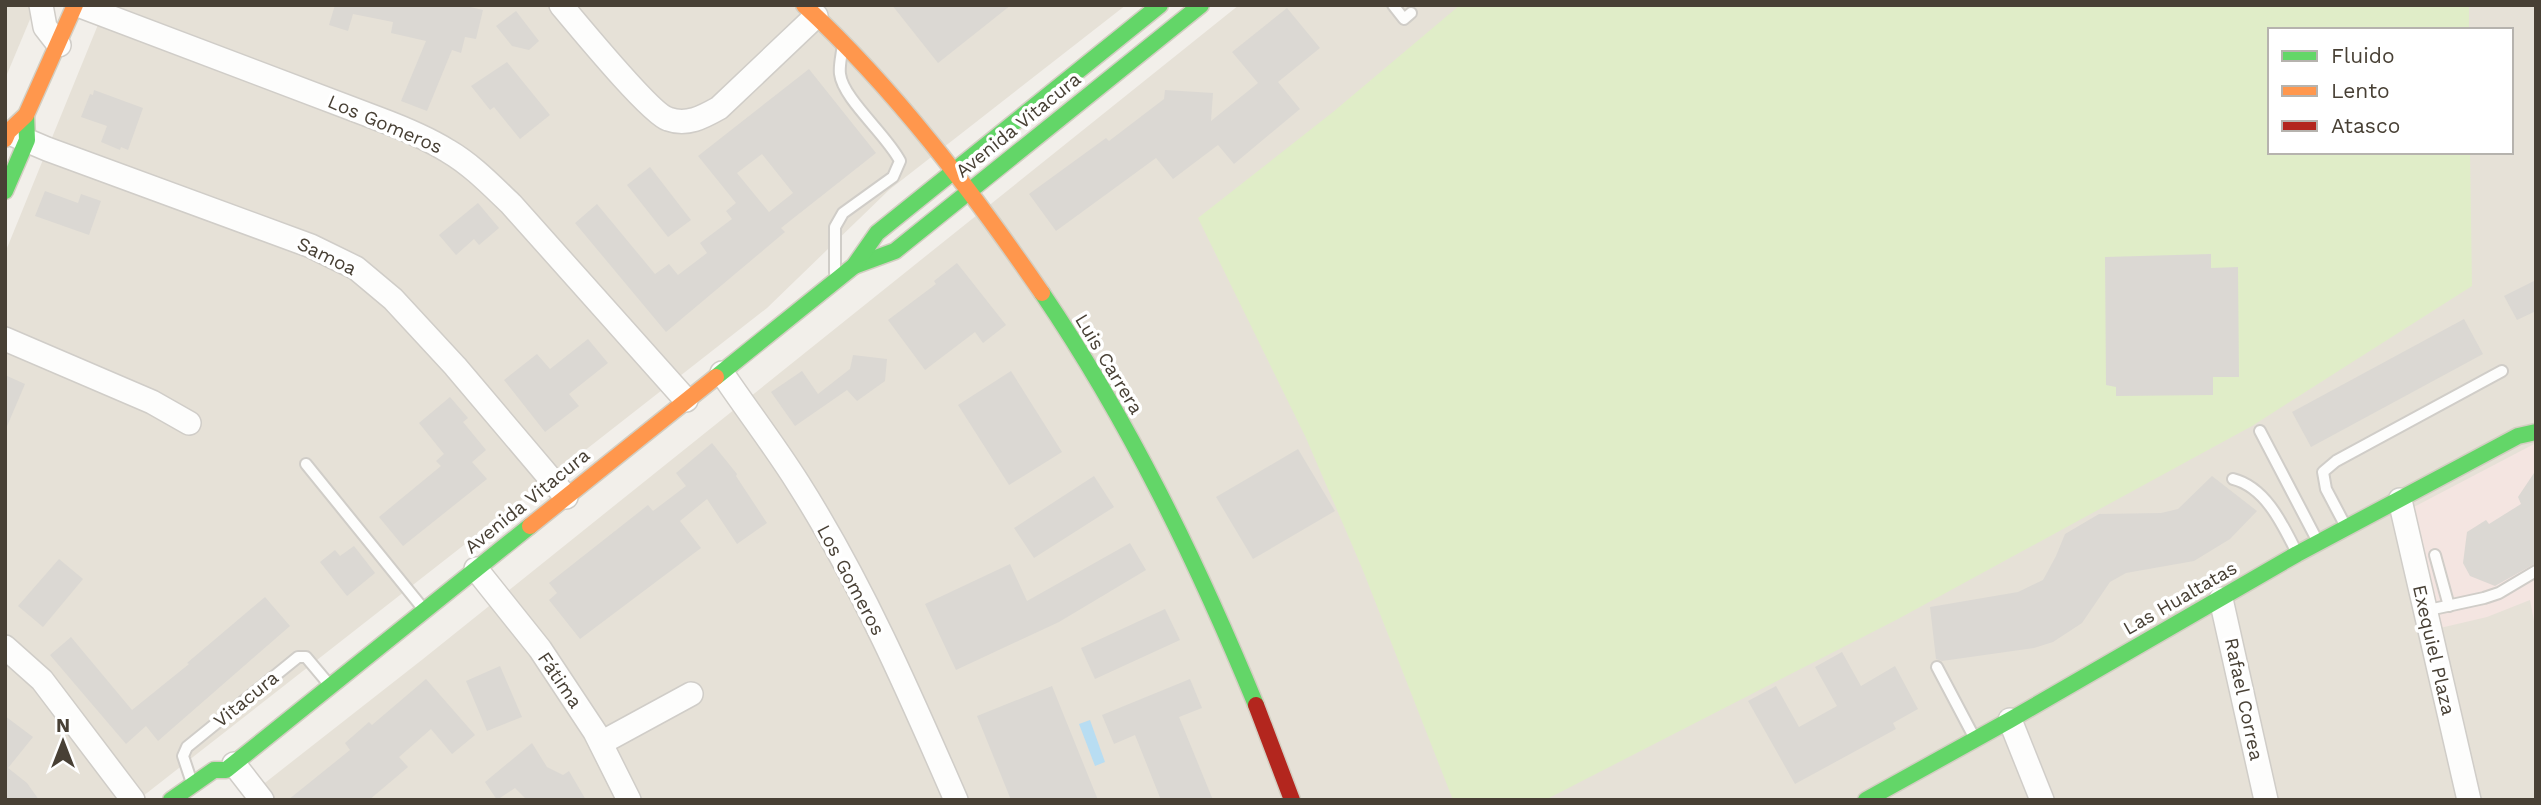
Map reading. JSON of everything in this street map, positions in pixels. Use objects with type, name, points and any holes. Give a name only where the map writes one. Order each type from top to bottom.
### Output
[{"type":"main road","points":[[5,191],[13,137],[26,116],[77,5]]},
{"type":"main road","name":"Avenida Vitacura","points":[[171,800],[214,771],[230,767],[722,373],[854,266],[877,233],[1160,5]]},
{"type":"main road","name":"Avenida Vitacura","points":[[854,266],[894,251],[1200,5]]},
{"type":"main road","name":"Luis Carrera","points":[[810,11],[842,41],[900,105],[970,191],[1094,376],[1159,493],[1225,630],[1292,800]]},
{"type":"main road","name":"Las Hualtatas","points":[[2518,436],[2525,424],[2536,418]]},
{"type":"main road","name":"Las Hualtatas","points":[[1866,800],[2297,554],[2518,436],[2536,432]]},
{"type":"main road","name":"Avenida Vitacura","points":[[218,789],[230,767]]},
{"type":"street","points":[[41,5],[45,27],[59,45]]},
{"type":"street","name":"Los Gomeros","points":[[77,5],[379,118],[451,152],[511,204],[686,400]]},
{"type":"street","points":[[561,5],[649,103],[666,118],[682,122],[700,118],[719,108],[810,11]]},
{"type":"street","name":"Samoa","points":[[13,137],[311,246],[356,268],[393,299],[455,366],[566,496]]},
{"type":"street","points":[[5,339],[152,402],[189,423]]},
{"type":"street","name":"Los Gomeros","points":[[722,373],[799,484],[849,574],[894,663],[956,800]]},
{"type":"street","name":"Exequiel Plaza","points":[[2400,500],[2469,800]]},
{"type":"street","name":"Fátima","points":[[476,569],[540,649],[601,743],[629,800]]},
{"type":"street","name":"Rafael Correa","points":[[2221,598],[2266,800]]},
{"type":"street","points":[[5,647],[42,680],[133,800]]},
{"type":"street","points":[[601,743],[691,694]]},
{"type":"street","points":[[2010,720],[2042,800]]},
{"type":"street","points":[[230,767],[262,800]]},
{"type":"lane","points":[[1393,5],[1405,19],[1411,13]]},
{"type":"lane","points":[[835,281],[835,227],[843,213],[893,177],[900,161],[894,149],[844,89],[840,74],[842,41]]},
{"type":"lane","points":[[2347,528],[2326,489],[2323,472],[2336,461],[2502,371]]},
{"type":"lane","points":[[2260,431],[2318,543]]},
{"type":"lane","points":[[306,464],[425,611]]},
{"type":"lane","points":[[2233,480],[2246,482],[2267,502],[2284,527],[2297,554]]},
{"type":"lane","points":[[2435,555],[2449,606]]},
{"type":"lane","points":[[2424,611],[2499,593],[2536,571]]},
{"type":"lane","name":"Vitacura","points":[[193,783],[183,756],[187,747],[298,657],[306,657],[331,687]]},
{"type":"lane","points":[[1937,667],[1975,739]]},
{"type":"shaded area","points":[[5,5],[36,5],[5,79]]},
{"type":"shaded area","points":[[106,5],[1126,5],[889,190],[767,308],[138,800],[5,800],[5,253]]},
{"type":"shaded area","points":[[1239,5],[2536,5],[2536,800],[243,800]]},
{"type":"shaded area","points":[[2536,443],[2536,632],[2530,600],[2487,617],[2440,628],[2410,509]]},
{"type":"green space","points":[[1460,5],[2469,5],[2469,28],[2268,28],[2268,154],[2470,154],[2472,286],[2252,426],[1898,619],[1545,800],[1453,800],[1362,568],[1306,438],[1198,218],[1333,112]]},
{"type":"water","points":[[1090,720],[1105,762],[1095,766],[1079,724]]},
{"type":"building","points":[[335,5],[462,5],[483,10],[476,39],[465,37],[461,53],[452,50],[427,111],[401,101],[426,41],[391,33],[393,22],[353,14],[348,31],[329,25]]},
{"type":"building","points":[[892,5],[1011,5],[938,63]]},
{"type":"building","points":[[1287,8],[1320,48],[1278,82],[1300,109],[1234,164],[1218,145],[1173,179],[1156,158],[1056,231],[1029,194],[1106,138],[1109,141],[1164,99],[1165,90],[1213,93],[1211,121],[1258,83],[1232,52]]},
{"type":"building","points":[[516,11],[539,41],[529,50],[512,46],[496,26]]},
{"type":"building","points":[[507,62],[550,115],[520,139],[494,107],[490,110],[471,86]]},
{"type":"building","points":[[809,69],[876,153],[781,228],[785,232],[666,332],[575,223],[597,204],[655,274],[669,264],[678,275],[707,253],[700,243],[732,219],[726,211],[736,203],[698,156]],"holes":[[[762,154],[793,193],[769,212],[737,173]]]},
{"type":"building","points":[[94,90],[143,108],[128,150],[121,147],[120,150],[101,142],[107,126],[81,117]]},
{"type":"building","points":[[650,167],[691,220],[668,237],[627,185]]},
{"type":"building","points":[[45,191],[78,203],[81,194],[101,201],[89,235],[35,216]]},
{"type":"building","points":[[478,203],[499,228],[479,245],[474,239],[456,255],[439,235]]},
{"type":"building","points":[[2211,254],[2211,268],[2238,267],[2239,377],[2213,377],[2213,395],[2116,396],[2116,387],[2106,385],[2105,257]]},
{"type":"building","points":[[957,263],[1006,325],[983,343],[975,332],[925,370],[888,320],[936,284],[934,281]]},
{"type":"building","points":[[2536,280],[2536,311],[2517,320],[2504,296]]},
{"type":"building","points":[[2464,319],[2483,354],[2311,447],[2292,412]]},
{"type":"building","points":[[588,339],[608,363],[569,394],[579,406],[545,432],[504,380],[537,354],[550,369]]},
{"type":"building","points":[[853,355],[887,359],[885,381],[857,401],[847,390],[795,426],[771,392],[802,371],[818,394],[850,369]]},
{"type":"building","points":[[1011,371],[1062,452],[1009,485],[958,405]]},
{"type":"building","points":[[5,375],[25,384],[5,431]]},
{"type":"building","points":[[450,397],[468,418],[463,422],[486,450],[472,462],[487,479],[403,546],[379,517],[441,466],[436,461],[444,454],[419,423]]},
{"type":"building","points":[[712,443],[737,474],[767,523],[737,544],[707,499],[680,521],[701,548],[580,639],[549,600],[557,593],[549,583],[648,505],[653,511],[686,486],[676,473]]},
{"type":"building","points":[[1298,449],[1335,511],[1253,559],[1216,497]]},
{"type":"building","points":[[2536,470],[2536,563],[2495,586],[2470,576],[2463,563],[2467,532],[2486,520],[2489,524],[2521,504],[2518,497]]},
{"type":"building","points":[[1094,476],[1114,507],[1034,558],[1014,528]]},
{"type":"building","points":[[2212,476],[2257,511],[2230,539],[2194,561],[2126,573],[2110,582],[2082,623],[2053,642],[2034,648],[1942,661],[1936,659],[1930,607],[2018,592],[2043,580],[2065,534],[2099,514],[2161,513],[2178,509]]},
{"type":"building","points":[[1130,543],[1146,570],[1059,622],[956,670],[925,604],[1010,564],[1027,601]]},
{"type":"building","points":[[354,546],[375,573],[347,596],[320,562],[335,550],[340,556]]},
{"type":"building","points":[[59,559],[83,579],[43,627],[18,606]]},
{"type":"building","points":[[265,597],[290,626],[158,741],[146,726],[126,744],[50,655],[71,637],[132,710]]},
{"type":"building","points":[[1165,609],[1180,640],[1095,679],[1081,648]]},
{"type":"building","points":[[1842,652],[1861,686],[1895,666],[1918,709],[1893,723],[1896,729],[1795,784],[1748,701],[1776,686],[1799,727],[1837,706],[1815,667]]},
{"type":"building","points":[[500,666],[522,717],[487,731],[466,681]]},
{"type":"building","points":[[426,679],[475,735],[452,754],[431,729],[399,757],[408,767],[369,800],[288,800],[350,750],[345,743],[369,722],[372,725]]},
{"type":"building","points":[[1190,679],[1202,708],[1179,717],[1213,800],[1161,800],[1135,735],[1114,744],[1102,715]]},
{"type":"building","points":[[1052,686],[1098,800],[1011,800],[977,716]]},
{"type":"building","points":[[5,716],[33,737],[8,768],[27,783],[39,800],[5,800]]},
{"type":"building","points":[[532,743],[547,767],[563,775],[569,771],[586,800],[527,800],[515,788],[497,800],[485,782]]},
{"type":"traffic: fast","points":[[716,377],[854,266],[877,233],[1160,5]]},
{"type":"traffic: fast","points":[[854,266],[895,251],[1201,5]]},
{"type":"traffic: fast","points":[[5,191],[27,140],[26,115]]},
{"type":"traffic: fast","points":[[1042,293],[1104,391],[1160,493],[1210,598],[1256,705]]},
{"type":"traffic: fast","points":[[1866,800],[2297,554],[2518,436],[2536,432]]},
{"type":"traffic: fast","points":[[171,800],[214,770],[226,770],[530,526]]},
{"type":"traffic: slow","points":[[5,139],[8,132],[26,115],[75,5]]},
{"type":"traffic: slow","points":[[804,5],[870,71],[931,142],[1042,293]]},
{"type":"traffic: slow","points":[[530,526],[716,377]]},
{"type":"traffic: jam","points":[[1256,705],[1292,800]]}]
